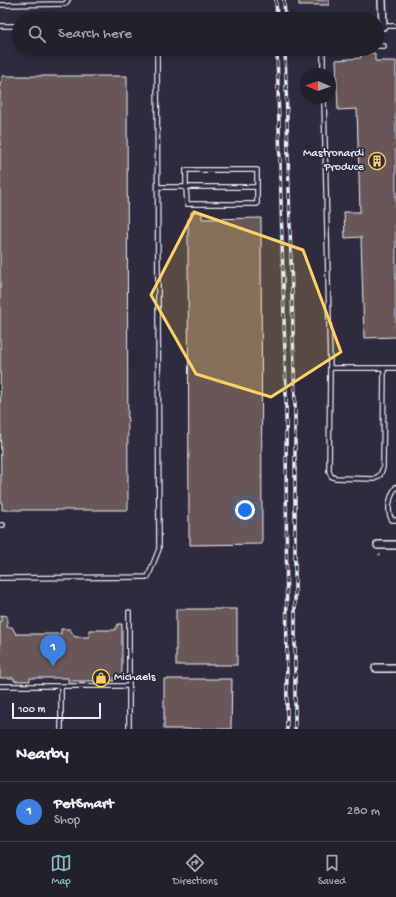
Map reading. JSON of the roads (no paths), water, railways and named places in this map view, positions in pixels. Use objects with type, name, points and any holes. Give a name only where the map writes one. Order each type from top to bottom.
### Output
[{"type":"street","points":[[382,0],[382,12]]},
{"type":"street","points":[[378,545],[396,546]]},
{"type":"street","points":[[376,668],[396,668]]},
{"type":"lane","points":[[16,0],[16,5]]},
{"type":"lane","points":[[34,0],[34,5]]},
{"type":"lane","points":[[0,5],[65,4],[68,0]]},
{"type":"lane","points":[[0,26],[12,26]]},
{"type":"lane","points":[[384,26],[396,26]]},
{"type":"lane","points":[[0,578],[148,577],[159,549],[157,56]]},
{"type":"lane","points":[[323,56],[323,68]]},
{"type":"lane","points":[[324,104],[330,368],[329,471],[331,476],[335,478],[374,479],[380,475],[383,468],[384,368]]},
{"type":"lane","points":[[186,170],[257,170],[257,204],[187,204],[186,187],[186,170]]},
{"type":"lane","points":[[158,187],[257,187]]},
{"type":"lane","points":[[330,368],[396,368]]},
{"type":"lane","points":[[396,487],[390,496],[390,517],[392,520],[396,520]]},
{"type":"lane","points":[[129,612],[129,729]]},
{"type":"lane","points":[[0,686],[129,686]]},
{"type":"lane","points":[[61,729],[62,686]]},
{"type":"railway","points":[[276,0],[277,12]]},
{"type":"railway","points":[[284,0],[285,12]]},
{"type":"railway","points":[[277,56],[286,394],[287,729]]},
{"type":"railway","points":[[285,56],[295,402],[295,729]]},
{"type":"place","name":"Mastronardi Produce","points":[[377,161]]},
{"type":"place","name":"PetSmart","points":[[53,667]]},
{"type":"place","name":"Michaels","points":[[101,678]]}]
